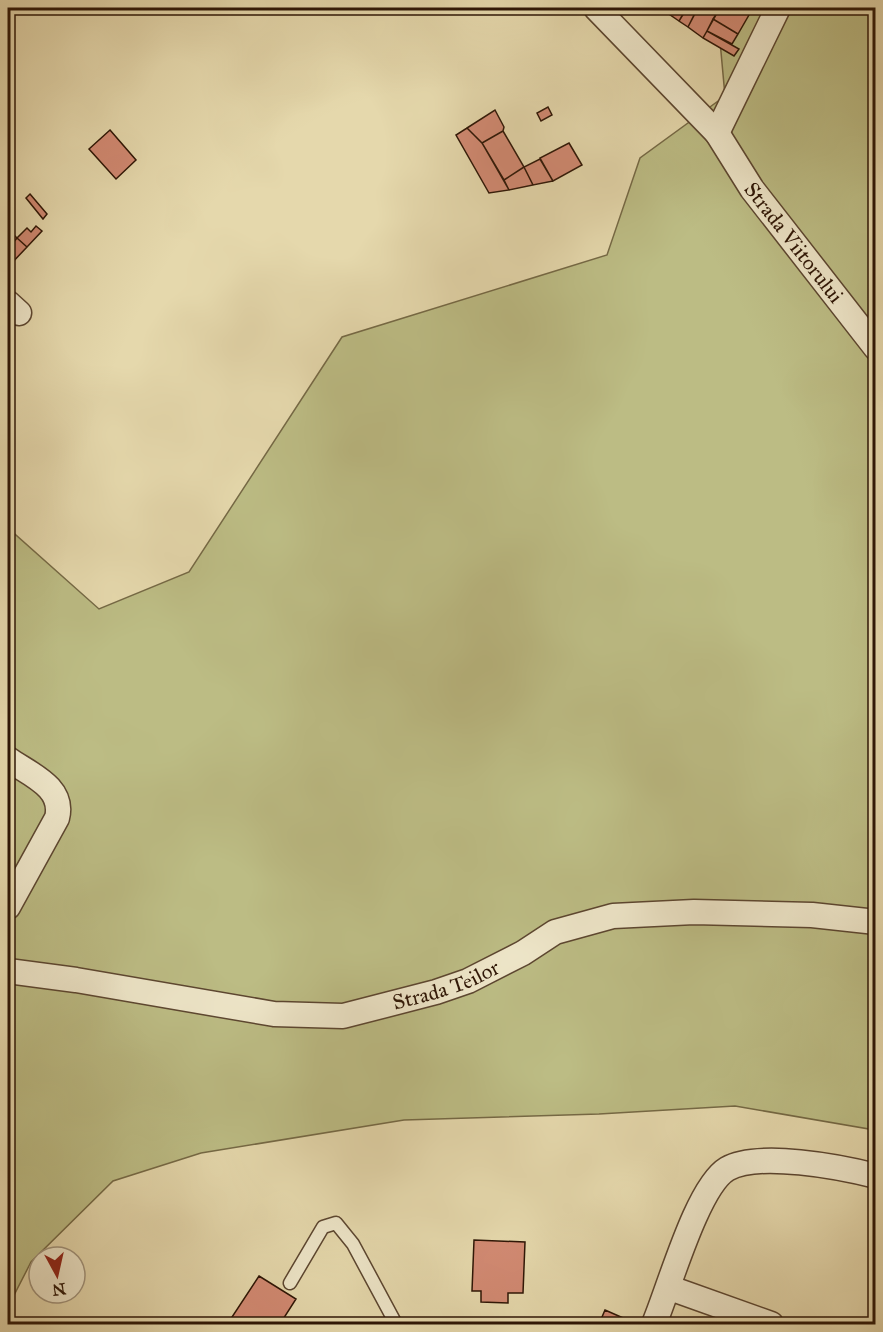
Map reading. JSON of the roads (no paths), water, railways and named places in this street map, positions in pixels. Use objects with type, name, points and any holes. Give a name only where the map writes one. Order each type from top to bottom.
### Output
[{"type":"street","name":"Strada Viitorului","points":[[596,8],[717,133],[752,189],[876,348]]},
{"type":"street","points":[[717,133],[778,8]]},
{"type":"street","points":[[8,759],[53,790],[59,809],[57,818],[8,907]]},
{"type":"street","name":"Strada Teilor","points":[[8,971],[75,980],[274,1014],[343,1016],[468,981],[523,953],[555,932],[614,916],[694,912],[812,915],[876,922]]},
{"type":"street","points":[[654,1324],[670,1288],[702,1199],[727,1170],[762,1160],[848,1169],[876,1176]]},
{"type":"street","points":[[670,1288],[771,1324]]},
{"type":"lane","points":[[290,1283],[324,1227],[336,1223],[353,1244],[396,1324]]}]
